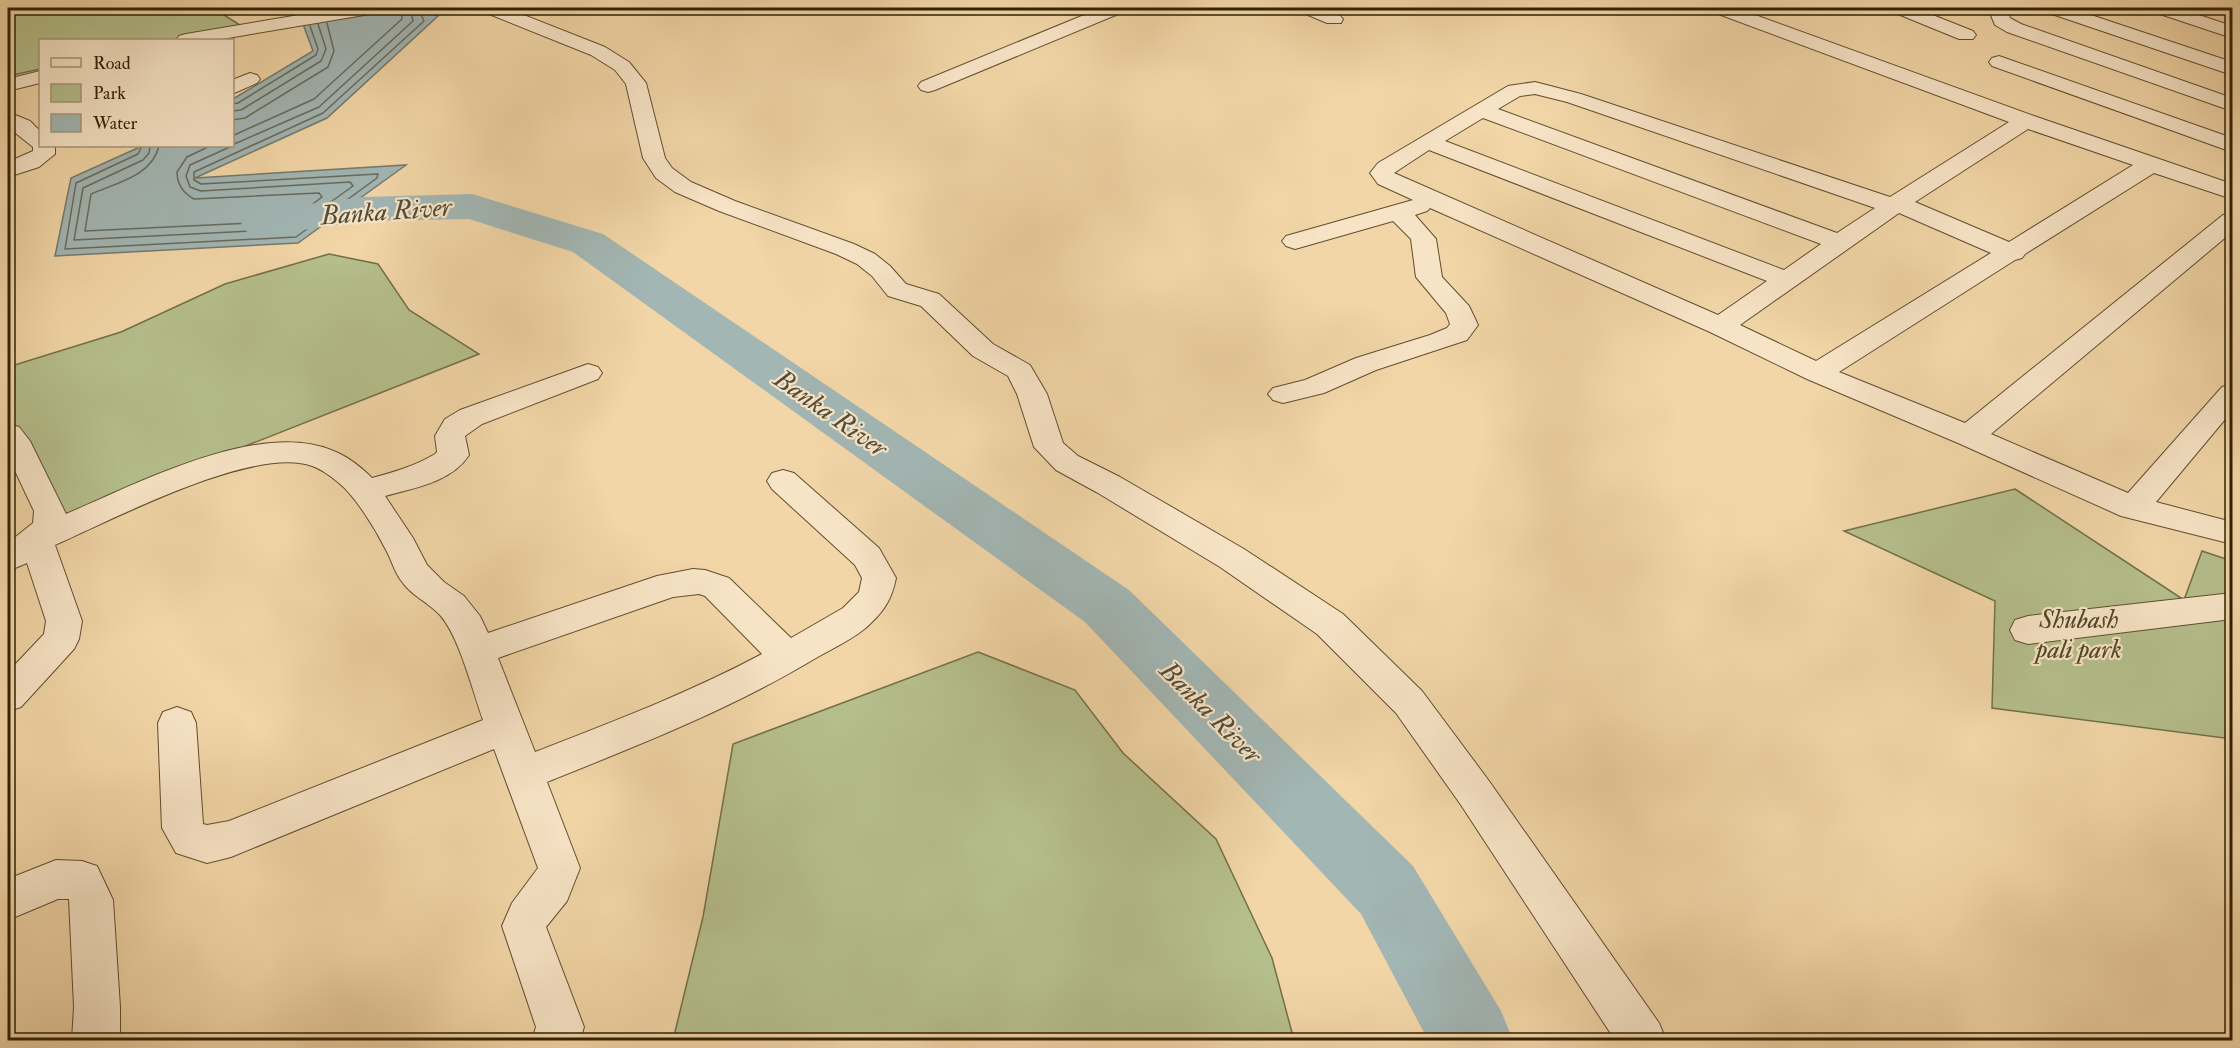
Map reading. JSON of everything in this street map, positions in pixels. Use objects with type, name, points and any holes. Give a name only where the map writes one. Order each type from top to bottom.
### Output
[{"type":"street","points":[[191,39],[370,8]]},
{"type":"street","points":[[491,8],[598,51],[622,66],[636,83],[654,158],[664,173],[683,187],[727,206],[845,249],[881,271],[897,290],[930,300],[983,350],[1020,371],[1032,394],[1049,447],[1067,463],[1109,484],[1232,558],[1330,624],[1409,702],[1475,793],[1642,1041]]},
{"type":"street","points":[[928,86],[1116,8]]},
{"type":"street","points":[[1308,8],[1334,19]]},
{"type":"street","points":[[1720,8],[2026,121],[2232,192]]},
{"type":"street","points":[[1900,8],[1966,35]]},
{"type":"street","points":[[2053,8],[2232,69]]},
{"type":"street","points":[[2090,20],[2118,8]]},
{"type":"street","points":[[2161,8],[2232,32]]},
{"type":"street","points":[[1997,9],[2002,21],[2014,28],[2223,102]]},
{"type":"street","points":[[2000,62],[2232,145]]},
{"type":"street","points":[[8,85],[39,77]]},
{"type":"street","points":[[2118,152],[2172,124],[2223,102],[2232,86]]},
{"type":"street","points":[[2013,253],[1896,205],[1549,90],[1535,88],[1515,90],[1427,142],[1386,168],[1382,173],[1386,179],[1395,184],[1720,326],[1817,373],[2133,508],[2232,533]]},
{"type":"street","points":[[1482,110],[1841,243]]},
{"type":"street","points":[[8,118],[22,126],[39,141]]},
{"type":"street","points":[[1720,326],[1896,205],[2026,121]]},
{"type":"street","points":[[1427,142],[1787,280]]},
{"type":"street","points":[[8,170],[32,162],[44,154],[44,147]]},
{"type":"street","points":[[1817,373],[2153,164]]},
{"type":"street","points":[[1294,241],[1435,202]]},
{"type":"street","points":[[1283,394],[1314,387],[1366,364],[1440,341],[1456,334],[1464,325],[1463,316],[1429,278],[1424,262],[1425,245],[1416,230],[1398,212]]},
{"type":"street","points":[[1969,436],[2232,220]]},
{"type":"street","points":[[365,491],[448,461],[453,455],[450,436],[456,426],[471,417],[588,373]]},
{"type":"street","points":[[2133,508],[2232,393]]},
{"type":"street","points":[[8,434],[18,448],[50,511],[50,526],[22,550]]},
{"type":"street","points":[[22,550],[205,468],[251,456],[288,452],[321,457],[351,476],[365,491],[401,546],[413,572],[432,591],[452,605],[467,626],[559,868],[556,882],[550,892],[527,916],[524,926],[560,1027],[556,1041]]},
{"type":"street","points":[[523,774],[659,720],[735,686],[856,617],[875,597],[879,578],[867,557],[783,481]]},
{"type":"street","points":[[8,696],[61,639],[64,621],[22,550]]},
{"type":"street","points":[[477,651],[669,585],[705,581],[717,586],[788,657]]},
{"type":"street","points":[[2028,630],[2232,606]]},
{"type":"street","points":[[177,723],[183,828],[191,840],[207,844],[231,838],[505,728]]},
{"type":"street","points":[[8,900],[56,879],[82,880],[91,900],[97,1007],[96,1041]]},
{"type":"green space","points":[[8,8],[213,8],[243,27],[182,39],[39,39],[39,69],[9,76]]},
{"type":"green space","points":[[329,254],[378,264],[409,310],[479,354],[63,518],[8,445],[8,367],[121,332],[225,284]]},
{"type":"green space","name":"Shubash pali park","points":[[2015,489],[2184,600],[2202,551],[2232,561],[2232,739],[1992,708],[1995,601],[1844,531]]},
{"type":"green space","points":[[978,652],[1075,690],[1123,753],[1216,839],[1272,958],[1294,1040],[673,1040],[703,917],[733,744]]},
{"type":"water","points":[[297,8],[417,8],[438,16],[327,118],[195,178],[406,165],[298,243],[55,256],[71,178],[140,147],[234,147],[234,98],[313,51]]},
{"type":"waterway","name":"Banka River","points":[[262,223],[363,209],[472,206],[588,243],[1107,606],[1387,890],[1472,1040]]}]
